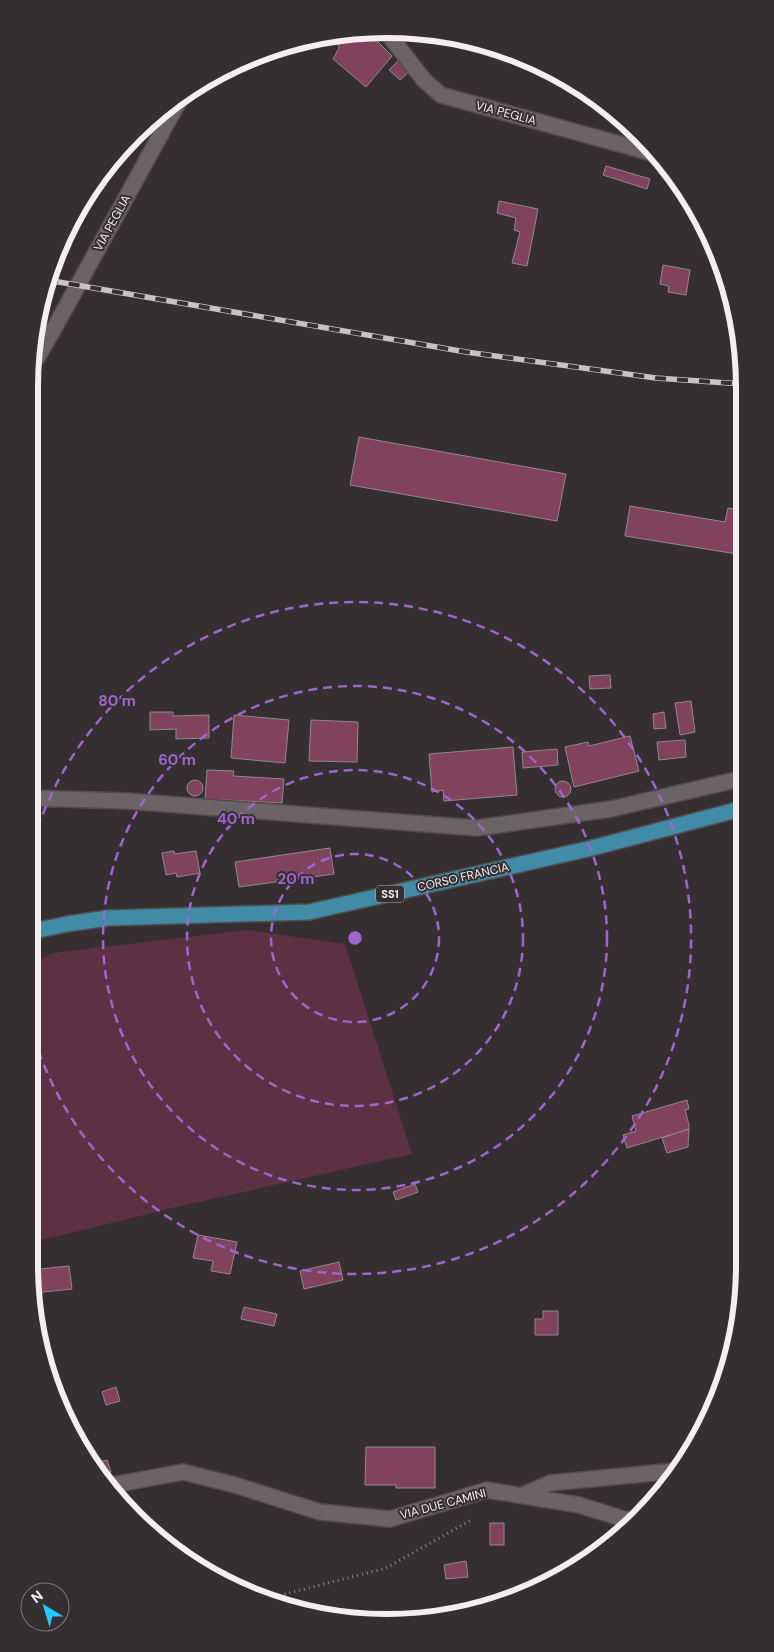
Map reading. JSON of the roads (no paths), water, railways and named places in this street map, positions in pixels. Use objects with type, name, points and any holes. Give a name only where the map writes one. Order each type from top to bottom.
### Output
[{"type":"main road","name":"CORSO FRANCIA","points":[[38,930],[108,918],[309,912],[592,848],[736,810]]},
{"type":"street","name":"VIA PEGLIA","points":[[391,38],[424,80],[441,95],[644,151]]},
{"type":"street","name":"VIA PEGLIA","points":[[39,355],[174,110]]},
{"type":"street","points":[[38,798],[128,801],[476,828],[611,809],[736,780]]},
{"type":"street","name":"VIA DUE CAMINI","points":[[115,1484],[183,1472],[235,1485],[320,1512],[390,1519],[488,1490],[579,1505],[626,1519]]},
{"type":"street","points":[[523,1495],[550,1483],[669,1472]]},
{"type":"railway","points":[[54,281],[466,352],[656,378],[736,384]]}]
